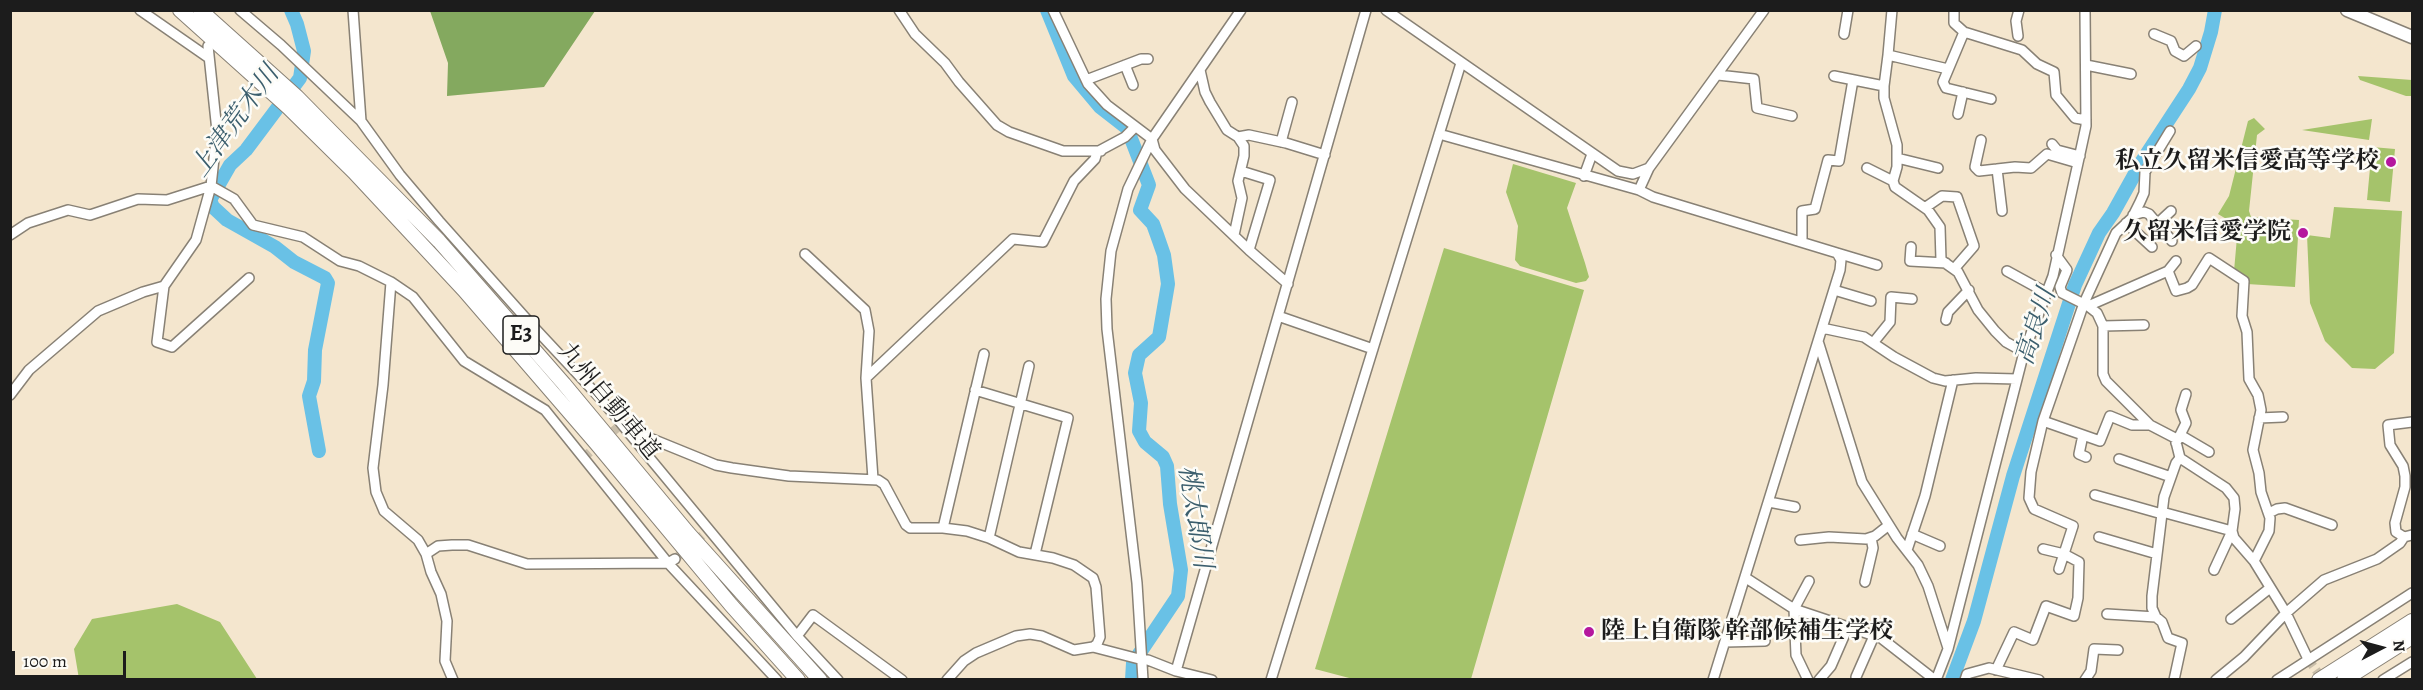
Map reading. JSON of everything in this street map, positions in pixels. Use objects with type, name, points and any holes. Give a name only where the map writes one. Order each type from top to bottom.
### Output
[{"type":"highway","name":"九州自動車道","points":[[180,10],[288,107],[354,172],[456,281],[589,434],[731,605],[798,680]]},
{"type":"highway","name":"九州自動車道","points":[[201,10],[297,97],[439,241],[564,384],[688,533],[820,680]]},
{"type":"highway","points":[[2319,680],[2412,621]]},
{"type":"highway","points":[[2344,680],[2412,637]]},
{"type":"main road","points":[[2347,10],[2412,37]]},
{"type":"street","points":[[140,10],[209,58]]},
{"type":"street","points":[[240,10],[361,121],[400,174],[440,221],[623,427],[797,636],[838,680]]},
{"type":"street","points":[[353,10],[361,121]]},
{"type":"street","points":[[899,10],[915,34],[945,63],[958,82],[997,125],[1009,132],[1063,151],[1075,153],[1101,151]]},
{"type":"street","points":[[1053,10],[1086,80],[1107,105],[1152,140],[1155,150],[1185,189],[1288,284]]},
{"type":"street","points":[[1143,680],[1137,584],[1114,396],[1106,299],[1111,251],[1120,211],[1152,140],[1241,10]]},
{"type":"street","points":[[1176,671],[1366,10]]},
{"type":"street","points":[[1386,10],[1618,171],[1633,174],[1649,168]]},
{"type":"street","points":[[1639,190],[1649,168],[1764,10]]},
{"type":"street","points":[[1844,33],[1848,10]]},
{"type":"street","points":[[1892,10],[1884,98],[1897,146],[1893,181],[1895,187],[1926,207],[1940,227],[1941,260],[1958,272],[1978,310],[1995,331],[2006,342],[2024,352]]},
{"type":"street","points":[[1954,10],[1954,23],[1964,32],[2022,50],[2037,64],[2054,72],[2056,95],[2075,118],[2086,120]]},
{"type":"street","points":[[2018,36],[2016,29],[2019,10]]},
{"type":"street","points":[[1746,578],[1794,609],[1881,638],[1936,680],[1948,649],[2024,352],[2053,276],[2079,160],[2086,120],[2085,10]]},
{"type":"street","points":[[1964,32],[1943,82],[1946,88],[1991,99]]},
{"type":"street","points":[[2154,34],[2171,41],[2175,51],[2184,56],[2196,45]]},
{"type":"street","points":[[208,46],[217,131],[211,186],[196,240],[164,286],[157,342],[172,347],[249,278]]},
{"type":"street","points":[[1888,55],[1948,69]]},
{"type":"street","points":[[1086,80],[1141,59],[1148,59]]},
{"type":"street","points":[[1271,680],[1461,63]]},
{"type":"street","points":[[1125,65],[1133,85]]},
{"type":"street","points":[[2086,65],[2132,74]]},
{"type":"street","points":[[1200,70],[1210,102],[1227,130],[1238,137],[1244,146],[1238,181],[1242,198],[1234,235]]},
{"type":"street","points":[[1718,75],[1754,79],[1756,108],[1792,116]]},
{"type":"street","points":[[1834,76],[1884,86]]},
{"type":"street","points":[[1802,242],[1802,211],[1815,209],[1827,160],[1839,161],[1853,80]]},
{"type":"street","points":[[1958,114],[1963,92]]},
{"type":"street","points":[[1281,142],[1292,102]]},
{"type":"street","points":[[866,378],[1013,239],[1043,242],[1074,181],[1095,159],[1096,152],[1125,137],[1134,128]]},
{"type":"street","points":[[2059,570],[2073,526],[2034,509],[2029,498],[2031,472],[2043,421],[2084,304],[2116,233],[2130,219],[2144,192],[2145,172],[2170,131]]},
{"type":"street","points":[[1439,134],[1639,190],[1877,264]]},
{"type":"street","points":[[1238,137],[1249,135],[1325,155]]},
{"type":"street","points":[[1981,140],[1976,167],[1979,171],[2031,168],[2047,154],[2079,160]]},
{"type":"street","points":[[2052,144],[2057,150],[2079,160]]},
{"type":"street","points":[[1584,176],[1592,154]]},
{"type":"street","points":[[1897,158],[1938,168]]},
{"type":"street","points":[[1867,168],[1893,181]]},
{"type":"street","points":[[1997,169],[2002,211]]},
{"type":"street","points":[[1241,171],[1270,180],[1249,250]]},
{"type":"street","points":[[10,235],[28,223],[69,210],[90,215],[138,199],[167,200],[211,186],[234,199],[253,225],[303,237],[340,261],[359,266],[391,282],[413,297],[464,361],[545,410],[672,561],[777,680]]},
{"type":"street","points":[[1911,247],[1910,261],[1950,266],[1974,246],[1957,197],[1942,196],[1926,207]]},
{"type":"street","points":[[2157,224],[2171,211]]},
{"type":"street","points":[[2130,219],[2144,212],[2149,214],[2172,241]]},
{"type":"street","points":[[2130,219],[2152,248]]},
{"type":"street","points":[[1713,680],[1834,290],[1841,260],[1837,253]]},
{"type":"street","points":[[805,254],[865,310],[869,331],[866,378],[873,479]]},
{"type":"street","points":[[2056,255],[2067,270],[2060,287],[2062,293],[2097,313],[2103,326],[2103,374],[2106,381],[2150,425],[2209,452]]},
{"type":"street","points":[[2168,271],[2176,291],[2192,285],[2209,258],[2244,281],[2242,316],[2247,332],[2247,367],[2249,379],[2258,395],[2261,410],[2253,450],[2261,492],[2269,513],[2269,531],[2254,561]]},
{"type":"street","points":[[2084,304],[2168,271],[2176,261]]},
{"type":"street","points":[[2007,271],[2047,293]]},
{"type":"street","points":[[391,282],[383,385],[373,468],[376,492],[384,511],[418,540],[426,554],[430,572],[441,594],[447,621],[446,661],[453,680]]},
{"type":"street","points":[[10,395],[29,370],[98,311],[143,292],[164,286]]},
{"type":"street","points":[[1834,290],[1871,301]]},
{"type":"street","points":[[1946,320],[1948,312],[1969,290]]},
{"type":"street","points":[[1873,343],[1890,322],[1892,297],[1912,299]]},
{"type":"street","points":[[1278,316],[1373,349]]},
{"type":"street","points":[[2103,326],[2144,325]]},
{"type":"street","points":[[1822,328],[1864,337],[1894,357],[1933,378],[2017,379]]},
{"type":"street","points":[[1818,341],[1862,482],[1918,565],[1928,586],[1948,649]]},
{"type":"street","points":[[943,528],[984,354]]},
{"type":"street","points":[[989,538],[1029,366]]},
{"type":"street","points":[[1907,550],[1925,496],[1953,380]]},
{"type":"street","points":[[975,390],[1068,418],[1035,554]]},
{"type":"street","points":[[2156,618],[2152,608],[2152,596],[2164,497],[2180,458],[2178,439],[2186,423],[2181,410],[2186,394]]},
{"type":"street","points":[[2043,421],[2100,441],[2110,416],[2132,424],[2150,425]]},
{"type":"street","points":[[2259,418],[2283,417]]},
{"type":"street","points":[[2408,536],[2396,532],[2395,523],[2405,476],[2403,466],[2390,445],[2388,425],[2412,422]]},
{"type":"street","points":[[623,427],[716,465],[789,476],[873,479],[884,484],[906,525],[910,528],[966,531],[989,538],[1019,552],[1074,565],[1093,578],[1100,637],[1093,647]]},
{"type":"street","points":[[2083,435],[2079,454],[2086,457]]},
{"type":"street","points":[[2180,458],[2226,488],[2235,509],[2232,531],[2214,570]]},
{"type":"street","points":[[2119,459],[2171,477]]},
{"type":"street","points":[[2095,495],[2232,531]]},
{"type":"street","points":[[1769,502],[1795,507]]},
{"type":"street","points":[[2269,513],[2285,508],[2332,525]]},
{"type":"street","points":[[1800,540],[1871,537],[1889,525]]},
{"type":"street","points":[[2232,531],[2234,538],[2254,561],[2286,613],[2307,659]]},
{"type":"street","points":[[1912,534],[1940,546]]},
{"type":"street","points":[[2220,678],[2244,657],[2286,613],[2324,580],[2377,559],[2408,536]]},
{"type":"street","points":[[1865,582],[1873,548],[1871,537]]},
{"type":"street","points":[[2099,537],[2157,554]]},
{"type":"street","points":[[426,554],[438,546],[468,545],[527,564],[672,561]]},
{"type":"street","points":[[1996,670],[2014,632],[2033,640],[2046,606],[2074,616],[2078,598],[2079,562],[2064,554],[2043,549]]},
{"type":"street","points":[[1808,680],[1796,655],[1794,609],[1809,581]]},
{"type":"street","points":[[2231,619],[2270,588]]},
{"type":"street","points":[[2277,680],[2412,593]]},
{"type":"street","points":[[2107,614],[2156,618],[2162,622],[2168,638],[2182,644],[2174,680]]},
{"type":"street","points":[[797,636],[813,615],[902,680]]},
{"type":"street","points":[[1824,678],[1848,627]]},
{"type":"street","points":[[947,680],[964,661],[976,653],[1016,636],[1030,634],[1042,636],[1074,650],[1093,647],[1148,660],[1176,671],[1212,680]]},
{"type":"street","points":[[1856,677],[1874,636]]},
{"type":"street","points":[[1725,642],[1766,641]]},
{"type":"street","points":[[2085,680],[2091,671],[2094,649],[2118,650]]},
{"type":"street","points":[[2383,680],[2412,662]]},
{"type":"street","points":[[1965,680],[1967,674],[1989,668],[2039,680]]},
{"type":"green space","points":[[430,10],[595,11],[544,87],[447,96],[448,63]]},
{"type":"green space","points":[[2358,76],[2412,80],[2412,96],[2360,80]]},
{"type":"green space","points":[[2254,118],[2265,129],[2257,135],[2249,211],[2251,217],[2299,220],[2295,287],[2247,284],[2234,271],[2238,226],[2218,214],[2229,196],[2248,121]]},
{"type":"green space","points":[[2372,119],[2369,140],[2302,130]]},
{"type":"green space","points":[[2372,147],[2395,149],[2390,202],[2367,200]]},
{"type":"green space","points":[[1513,164],[1576,183],[1567,208],[1589,277],[1586,281],[1576,283],[1520,266],[1515,260],[1518,226],[1506,192]]},
{"type":"green space","points":[[2334,207],[2402,211],[2394,353],[2375,369],[2352,368],[2325,341],[2310,303],[2307,235],[2330,238]]},
{"type":"green space","points":[[1444,248],[1584,290],[1471,679],[1353,679],[1315,669]]},
{"type":"green space","points":[[177,604],[220,622],[257,679],[79,679],[74,649],[92,619]]},
{"type":"waterway","name":"上津荒木川","points":[[291,10],[304,51],[300,78],[246,150],[230,165],[210,200],[213,207],[227,220],[275,247],[294,262],[325,278],[328,283],[315,350],[314,381],[309,396],[319,451]]},
{"type":"waterway","name":"桃太郎川","points":[[1047,10],[1074,76],[1100,107],[1127,128],[1149,185],[1140,210],[1153,224],[1164,255],[1168,284],[1159,337],[1139,355],[1135,373],[1141,403],[1139,431],[1145,442],[1163,457],[1167,466],[1170,504],[1181,570],[1178,596],[1133,663],[1132,680]]},
{"type":"waterway","name":"高良川","points":[[1952,680],[1974,621],[2013,476],[2075,285],[2099,233],[2200,68],[2215,10]]},
{"type":"tunnel","points":[[583,458],[617,428]]},
{"type":"tunnel","points":[[675,559],[705,533]]},
{"type":"tunnel","points":[[2308,659],[2323,680]]},
{"type":"place","name":"私立久留米信愛高等学校","points":[[2391,162]]},
{"type":"place","name":"久留米信愛学院","points":[[2303,233]]},
{"type":"place","name":"陸上自衛隊 幹部候補生学校","points":[[1589,632]]}]
